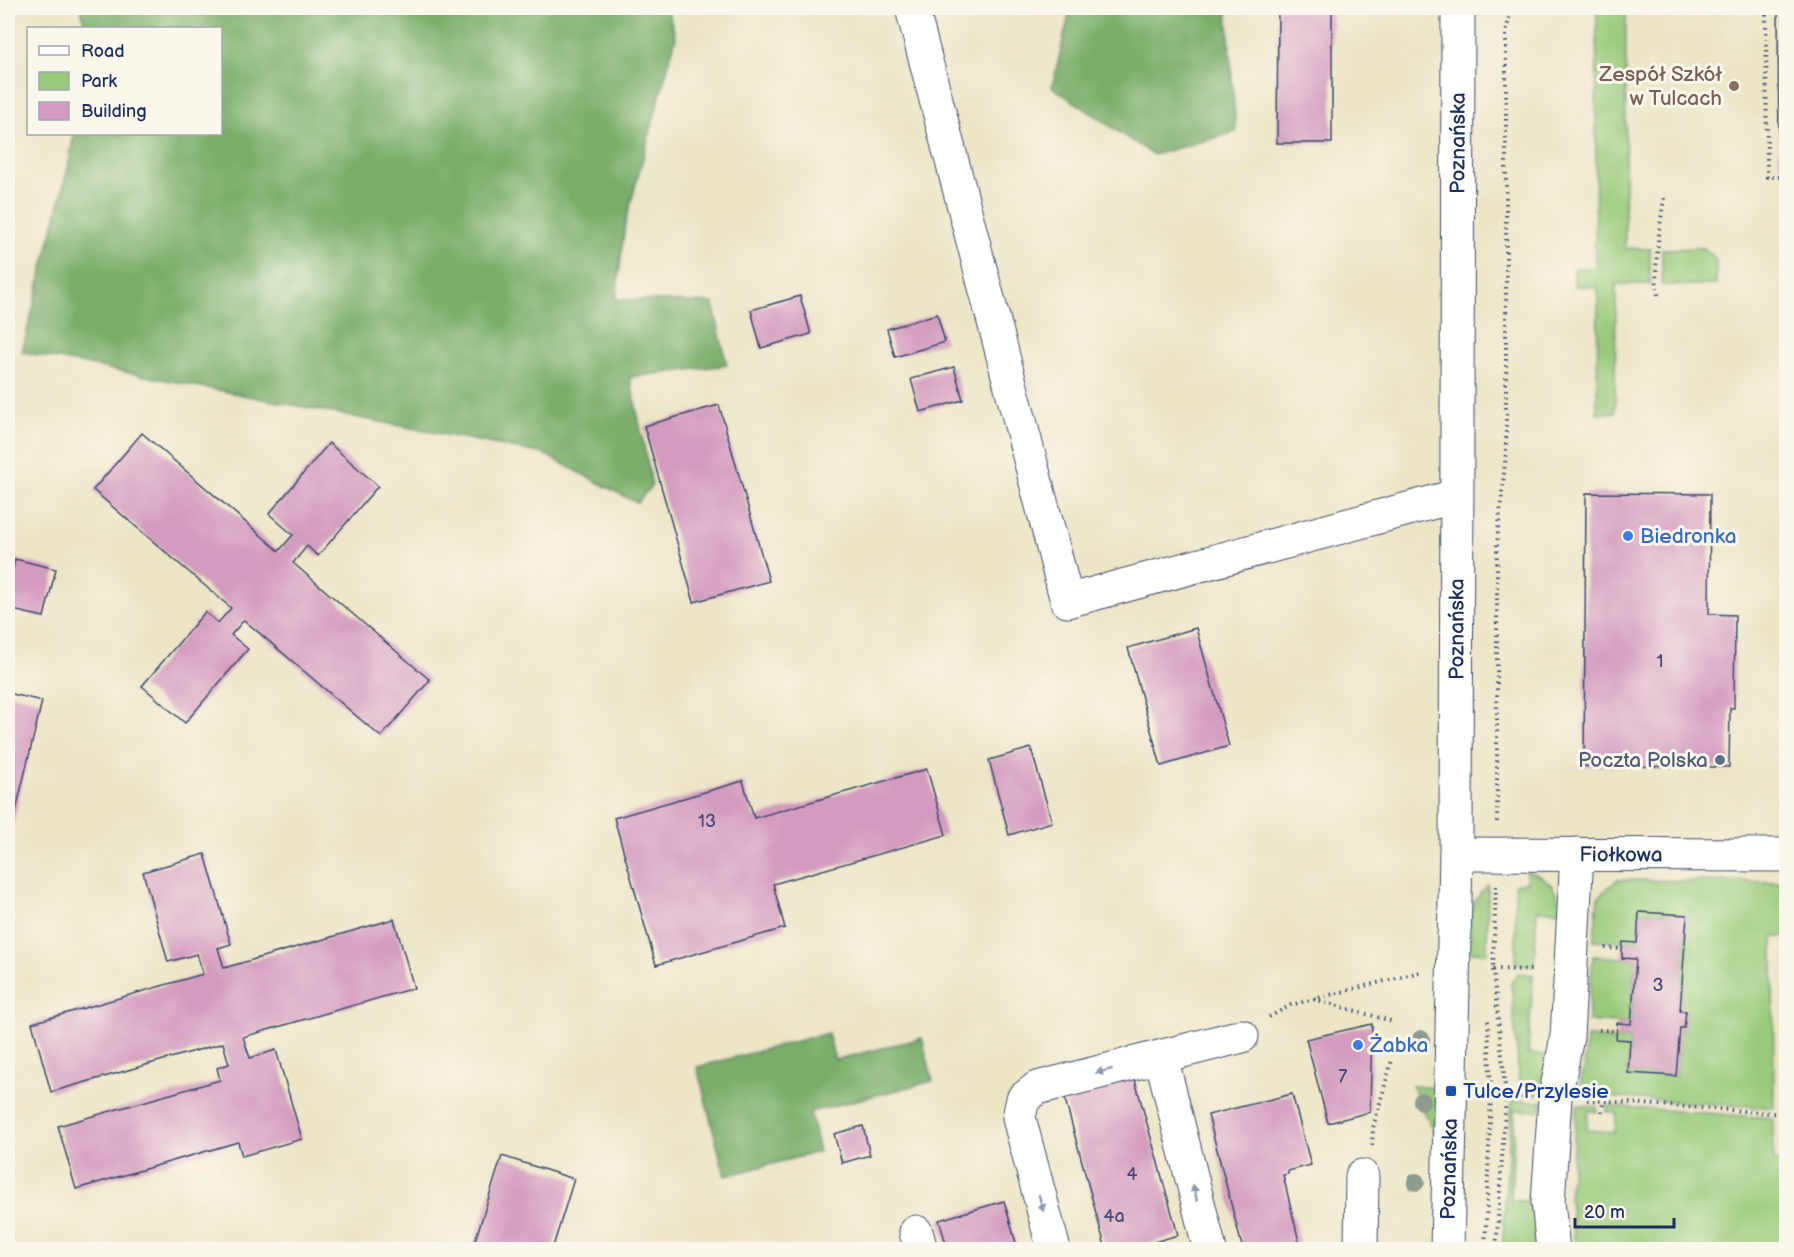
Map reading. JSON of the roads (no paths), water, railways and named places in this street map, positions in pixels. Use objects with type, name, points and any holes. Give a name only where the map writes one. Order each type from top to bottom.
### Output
[{"type":"street","points":[[912,8],[1067,602],[1456,496]]},
{"type":"street","name":"Poznańska","points":[[1446,1250],[1456,854],[1458,8]]},
{"type":"street","name":"Fiołkowa","points":[[1456,854],[1786,855]]},
{"type":"street","points":[[1553,1250],[1548,1202],[1555,1098],[1567,1037],[1577,854]]},
{"type":"street","points":[[1054,1250],[1019,1118],[1023,1100],[1037,1088],[1242,1036]]},
{"type":"street","points":[[1161,1057],[1210,1250]]},
{"type":"street","points":[[1361,1250],[1362,1176]]},
{"type":"place","name":"Zespół Szkół w Tulcach","points":[[1734,86]]},
{"type":"place","name":"Biedronka","points":[[1628,536]]},
{"type":"place","name":"Poczta Polska","points":[[1720,760]]},
{"type":"place","name":"Żabka","points":[[1358,1045]]},
{"type":"place","name":"Tulce/Przylesie","points":[[1451,1091]]}]
